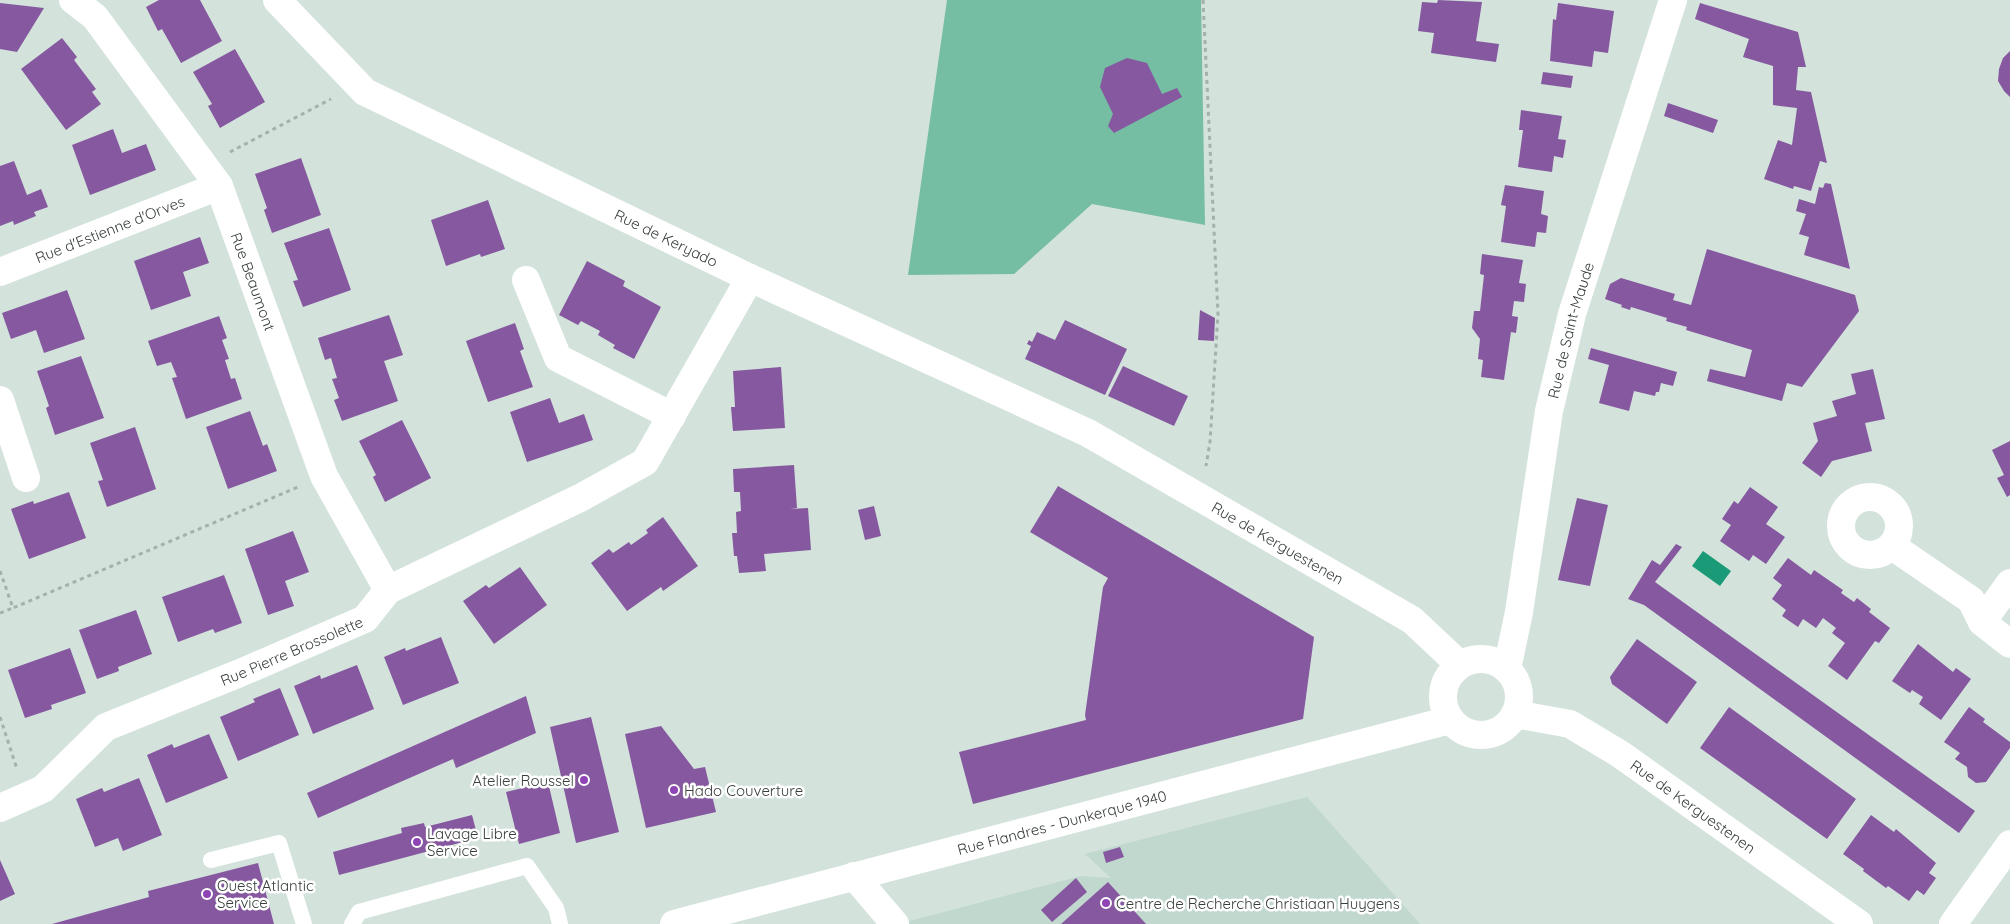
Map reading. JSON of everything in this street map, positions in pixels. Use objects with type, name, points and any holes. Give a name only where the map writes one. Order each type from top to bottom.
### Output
[{"type":"street","name":"Rue Beaumont","points":[[73,0],[95,17],[211,176],[324,476],[388,590]]},
{"type":"street","name":"Rue de Keryado","points":[[277,0],[358,85],[374,97],[750,278],[1088,433]]},
{"type":"street","name":"Rue de Saint-Maude","points":[[1507,669],[1519,612],[1549,411],[1572,314],[1673,0]]},
{"type":"street","name":"Rue d'Estienne d'Orves","points":[[0,272],[211,176]]},
{"type":"street","name":"Rue Pierre Brossolette","points":[[0,808],[43,789],[106,727],[240,673],[364,619],[388,590],[580,498],[645,462],[750,278]]},
{"type":"street","points":[[526,280],[558,358],[672,416]]},
{"type":"street","points":[[0,400],[26,478]]},
{"type":"street","name":"Rue de Kerguestenen","points":[[1088,433],[1412,620],[1460,665]]},
{"type":"street","points":[[1892,546],[1971,600],[1982,622],[2010,644]]},
{"type":"street","points":[[1982,622],[2010,583]]},
{"type":"street","points":[[1484,659],[1496,662],[1507,669],[1514,679],[1518,690],[1518,702],[1515,714],[1507,724],[1496,732],[1484,735],[1471,734],[1459,728],[1450,720],[1445,708],[1444,690],[1451,673],[1460,665],[1472,660],[1484,659]]},
{"type":"street","name":"Rue de Kerguestenen","points":[[1515,714],[1570,724],[1620,754],[1859,924]]},
{"type":"street","name":"Rue Flandres - Dunkerque 1940","points":[[674,924],[1450,720]]},
{"type":"street","points":[[1953,924],[2010,844]]},
{"type":"street","points":[[854,876],[895,924]]},
{"type":"lane","points":[[212,860],[278,843],[304,924]]},
{"type":"lane","points":[[352,924],[359,912],[527,866],[556,908],[560,924]]},
{"type":"path","points":[[1201,499],[1210,442],[1218,314],[1202,0]]},
{"type":"path","points":[[211,176],[358,85]]},
{"type":"path","points":[[0,613],[324,476]]},
{"type":"path","points":[[0,571],[13,608]]},
{"type":"path","points":[[0,717],[26,797]]},
{"type":"shaded area","points":[[947,0],[1201,0],[1205,225],[1092,204],[1014,274],[908,275]]},
{"type":"shaded area","points":[[1703,551],[1731,571],[1720,586],[1692,566]]},
{"type":"shaded area","points":[[1307,797],[1420,924],[898,924],[1081,876],[1111,878],[1085,854]]},
{"type":"building","points":[[159,0],[200,0],[222,41],[181,63],[162,29],[158,31],[146,7]]},
{"type":"building","points":[[1438,0],[1482,2],[1476,41],[1499,44],[1496,62],[1431,53],[1434,33],[1418,31],[1422,2],[1437,3]]},
{"type":"building","points":[[0,3],[44,8],[17,52],[0,49]]},
{"type":"building","points":[[1558,3],[1614,11],[1608,53],[1594,51],[1592,67],[1550,61],[1553,19],[1556,20]]},
{"type":"building","points":[[1700,3],[1798,32],[1806,67],[1798,67],[1796,90],[1811,92],[1827,163],[1820,161],[1811,191],[1794,186],[1793,189],[1764,179],[1778,140],[1792,145],[1797,108],[1773,105],[1773,66],[1743,57],[1749,39],[1695,19]]},
{"type":"building","points":[[62,38],[77,57],[74,60],[96,89],[92,92],[101,104],[66,130],[21,69]]},
{"type":"building","points":[[235,49],[265,102],[220,128],[208,106],[212,104],[193,72]]},
{"type":"building","points":[[2010,51],[2010,97],[1998,81],[1999,69],[2003,58]]},
{"type":"building","points":[[1127,58],[1147,63],[1162,94],[1177,88],[1182,97],[1114,133],[1108,126],[1113,114],[1100,87],[1105,68]]},
{"type":"building","points":[[1543,72],[1573,76],[1571,88],[1541,84]]},
{"type":"building","points":[[1668,103],[1718,120],[1713,133],[1664,116]]},
{"type":"building","points":[[1521,110],[1562,116],[1558,139],[1566,140],[1563,158],[1554,156],[1552,172],[1518,167],[1523,130],[1519,130]]},
{"type":"building","points":[[113,129],[122,153],[146,144],[156,170],[90,195],[72,145]]},
{"type":"building","points":[[301,158],[321,215],[272,233],[264,210],[267,208],[255,174]]},
{"type":"building","points":[[14,161],[27,195],[41,189],[48,207],[34,212],[36,216],[14,225],[13,221],[0,226],[0,166]]},
{"type":"building","points":[[1825,183],[1831,184],[1850,269],[1804,255],[1809,237],[1799,234],[1806,214],[1796,211],[1799,199],[1815,204],[1819,187],[1823,188]]},
{"type":"building","points":[[1505,185],[1544,191],[1541,214],[1548,216],[1546,233],[1537,232],[1535,247],[1501,242],[1506,206],[1501,205]]},
{"type":"building","points":[[488,200],[505,249],[481,257],[480,254],[446,266],[431,220]]},
{"type":"building","points":[[329,228],[351,290],[303,307],[293,281],[298,280],[284,243]]},
{"type":"building","points":[[200,237],[209,263],[183,272],[191,296],[151,310],[134,261]]},
{"type":"building","points":[[1707,249],[1855,295],[1859,311],[1802,387],[1787,383],[1782,401],[1707,381],[1710,369],[1745,377],[1752,350],[1686,330],[1687,327],[1666,321],[1667,318],[1631,307],[1630,310],[1605,299],[1610,284],[1621,278],[1675,294],[1673,300],[1691,305]]},
{"type":"building","points":[[1482,254],[1523,260],[1519,283],[1526,284],[1524,302],[1514,301],[1512,316],[1518,317],[1516,333],[1511,332],[1504,380],[1481,377],[1483,360],[1478,359],[1480,339],[1472,328],[1474,311],[1480,311],[1484,275],[1480,274]]},
{"type":"building","points":[[587,261],[625,281],[623,286],[661,307],[634,359],[613,348],[615,345],[598,335],[600,331],[581,321],[578,325],[559,315]]},
{"type":"building","points":[[67,290],[85,339],[44,353],[36,330],[11,339],[2,313]]},
{"type":"building","points":[[1200,310],[1215,318],[1214,341],[1198,340]]},
{"type":"building","points":[[389,315],[403,355],[384,361],[398,401],[342,421],[334,400],[339,398],[332,379],[337,378],[331,358],[325,360],[318,338]]},
{"type":"building","points":[[219,316],[227,338],[222,340],[229,359],[225,360],[231,379],[235,378],[242,399],[186,419],[172,378],[177,377],[171,362],[157,366],[148,341]]},
{"type":"building","points":[[1065,320],[1127,349],[1105,395],[1025,359],[1031,346],[1027,344],[1029,340],[1032,342],[1037,332],[1055,340]]},
{"type":"building","points":[[515,323],[524,349],[520,351],[533,387],[488,402],[466,341]]},
{"type":"building","points":[[1591,348],[1677,372],[1673,386],[1661,383],[1659,392],[1656,392],[1655,396],[1634,391],[1629,411],[1599,403],[1609,365],[1588,359]]},
{"type":"building","points":[[81,356],[104,418],[55,435],[46,408],[49,406],[37,371]]},
{"type":"building","points":[[1123,366],[1188,396],[1174,426],[1108,396]]},
{"type":"building","points":[[781,367],[785,428],[733,431],[731,407],[735,407],[733,371]]},
{"type":"building","points":[[1873,369],[1885,419],[1865,423],[1872,451],[1832,461],[1821,477],[1802,463],[1818,441],[1813,423],[1837,416],[1832,401],[1856,394],[1851,374]]},
{"type":"building","points":[[550,398],[559,423],[584,414],[593,440],[527,462],[510,412]]},
{"type":"building","points":[[250,411],[263,446],[267,444],[277,471],[228,489],[206,427]]},
{"type":"building","points":[[402,420],[431,478],[385,502],[373,477],[376,475],[359,441]]},
{"type":"building","points":[[135,427],[156,489],[107,507],[98,481],[103,480],[90,443]]},
{"type":"building","points":[[2010,441],[2010,495],[2007,497],[1997,478],[2004,475],[1992,450]]},
{"type":"building","points":[[794,465],[797,508],[790,509],[808,508],[811,550],[764,554],[766,571],[739,573],[737,556],[734,556],[732,533],[737,533],[736,512],[741,511],[740,492],[734,492],[733,469]]},
{"type":"building","points":[[1058,486],[1314,637],[1303,719],[973,804],[959,752],[1086,720],[1085,715],[1103,587],[1108,578],[1030,532]]},
{"type":"building","points":[[1750,487],[1778,507],[1766,524],[1785,537],[1766,564],[1753,555],[1749,561],[1720,541],[1731,525],[1722,519],[1734,501],[1738,504]]},
{"type":"building","points":[[69,492],[86,538],[29,559],[11,509],[33,501],[34,504]]},
{"type":"building","points":[[1577,498],[1608,505],[1590,586],[1558,580]]},
{"type":"building","points":[[874,506],[881,536],[865,540],[858,510]]},
{"type":"building","points":[[663,517],[698,566],[663,591],[661,587],[627,611],[591,563],[609,549],[613,553],[629,542],[631,545],[648,533],[646,530]]},
{"type":"building","points":[[293,531],[309,572],[285,581],[294,606],[268,615],[245,549]]},
{"type":"building","points":[[1676,544],[1682,547],[1655,582],[1975,811],[1959,833],[1644,605],[1628,599],[1652,560],[1660,565]]},
{"type":"building","points":[[1788,558],[1811,575],[1814,570],[1843,590],[1841,593],[1854,602],[1857,598],[1871,609],[1869,612],[1890,628],[1879,643],[1875,641],[1847,680],[1828,666],[1845,643],[1832,633],[1836,628],[1823,618],[1816,628],[1803,619],[1798,627],[1782,616],[1786,610],[1772,599],[1782,585],[1773,578]]},
{"type":"building","points":[[520,567],[547,605],[494,644],[463,601],[486,585],[489,588]]},
{"type":"building","points":[[224,575],[242,623],[215,633],[213,629],[178,642],[162,597]]},
{"type":"building","points":[[136,610],[152,654],[118,667],[119,671],[97,679],[79,630]]},
{"type":"building","points":[[441,637],[459,683],[403,705],[384,657],[405,648],[406,651]]},
{"type":"building","points":[[1637,639],[1697,682],[1667,724],[1612,684],[1610,677]]},
{"type":"building","points":[[1918,644],[1953,672],[1956,668],[1971,679],[1941,720],[1919,704],[1923,697],[1912,690],[1910,693],[1892,681]]},
{"type":"building","points":[[70,648],[86,693],[51,705],[52,709],[25,718],[8,670]]},
{"type":"building","points":[[357,665],[374,709],[313,734],[294,686],[320,675],[321,679]]},
{"type":"building","points":[[280,688],[299,735],[238,761],[220,717],[255,702],[253,699]]},
{"type":"building","points":[[526,696],[536,733],[456,768],[453,759],[318,818],[307,793]]},
{"type":"building","points":[[1729,707],[1856,799],[1827,839],[1700,748]]},
{"type":"building","points":[[1969,707],[1985,719],[1983,722],[2010,742],[2010,748],[1986,782],[1976,783],[1968,777],[1967,767],[1955,759],[1960,753],[1944,742]]},
{"type":"building","name":"Atelier Roussel","points":[[591,717],[619,832],[576,843],[550,727]]},
{"type":"building","name":"Hado Couverture","points":[[661,726],[694,769],[705,767],[716,812],[646,828],[625,734]]},
{"type":"building","points":[[209,734],[228,778],[166,803],[147,755],[172,744],[174,748]]},
{"type":"building","points":[[139,778],[162,835],[123,851],[118,838],[95,847],[76,799],[102,788],[104,792]]},
{"type":"building","points":[[548,782],[560,833],[519,844],[506,792]]},
{"type":"building","points":[[472,815],[478,838],[339,875],[333,852],[402,833],[401,828],[424,823],[425,827]]},
{"type":"building","points":[[1871,815],[1894,832],[1896,829],[1936,863],[1929,873],[1936,878],[1924,895],[1917,890],[1909,901],[1888,886],[1886,888],[1843,854]]},
{"type":"building","points":[[1120,847],[1124,857],[1106,863],[1103,852]]},
{"type":"building","points":[[0,860],[15,894],[0,901]]},
{"type":"building","name":"Ouest Atlantic Service","points":[[258,863],[274,924],[52,924],[149,897],[148,891]]},
{"type":"building","points":[[1076,878],[1087,892],[1052,922],[1041,910]]},
{"type":"building","name":"Centre de Recherche Christiaan Huygens","points":[[1108,882],[1146,924],[1061,924]]},
{"type":"place","name":"Atelier Roussel","points":[[584,780]]},
{"type":"place","name":"Hado Couverture","points":[[674,790]]},
{"type":"place","name":"Lavage Libre Service","points":[[417,842]]},
{"type":"place","name":"Ouest Atlantic Service","points":[[207,894]]},
{"type":"place","name":"Centre de Recherche Christiaan Huygens","points":[[1106,903]]}]
